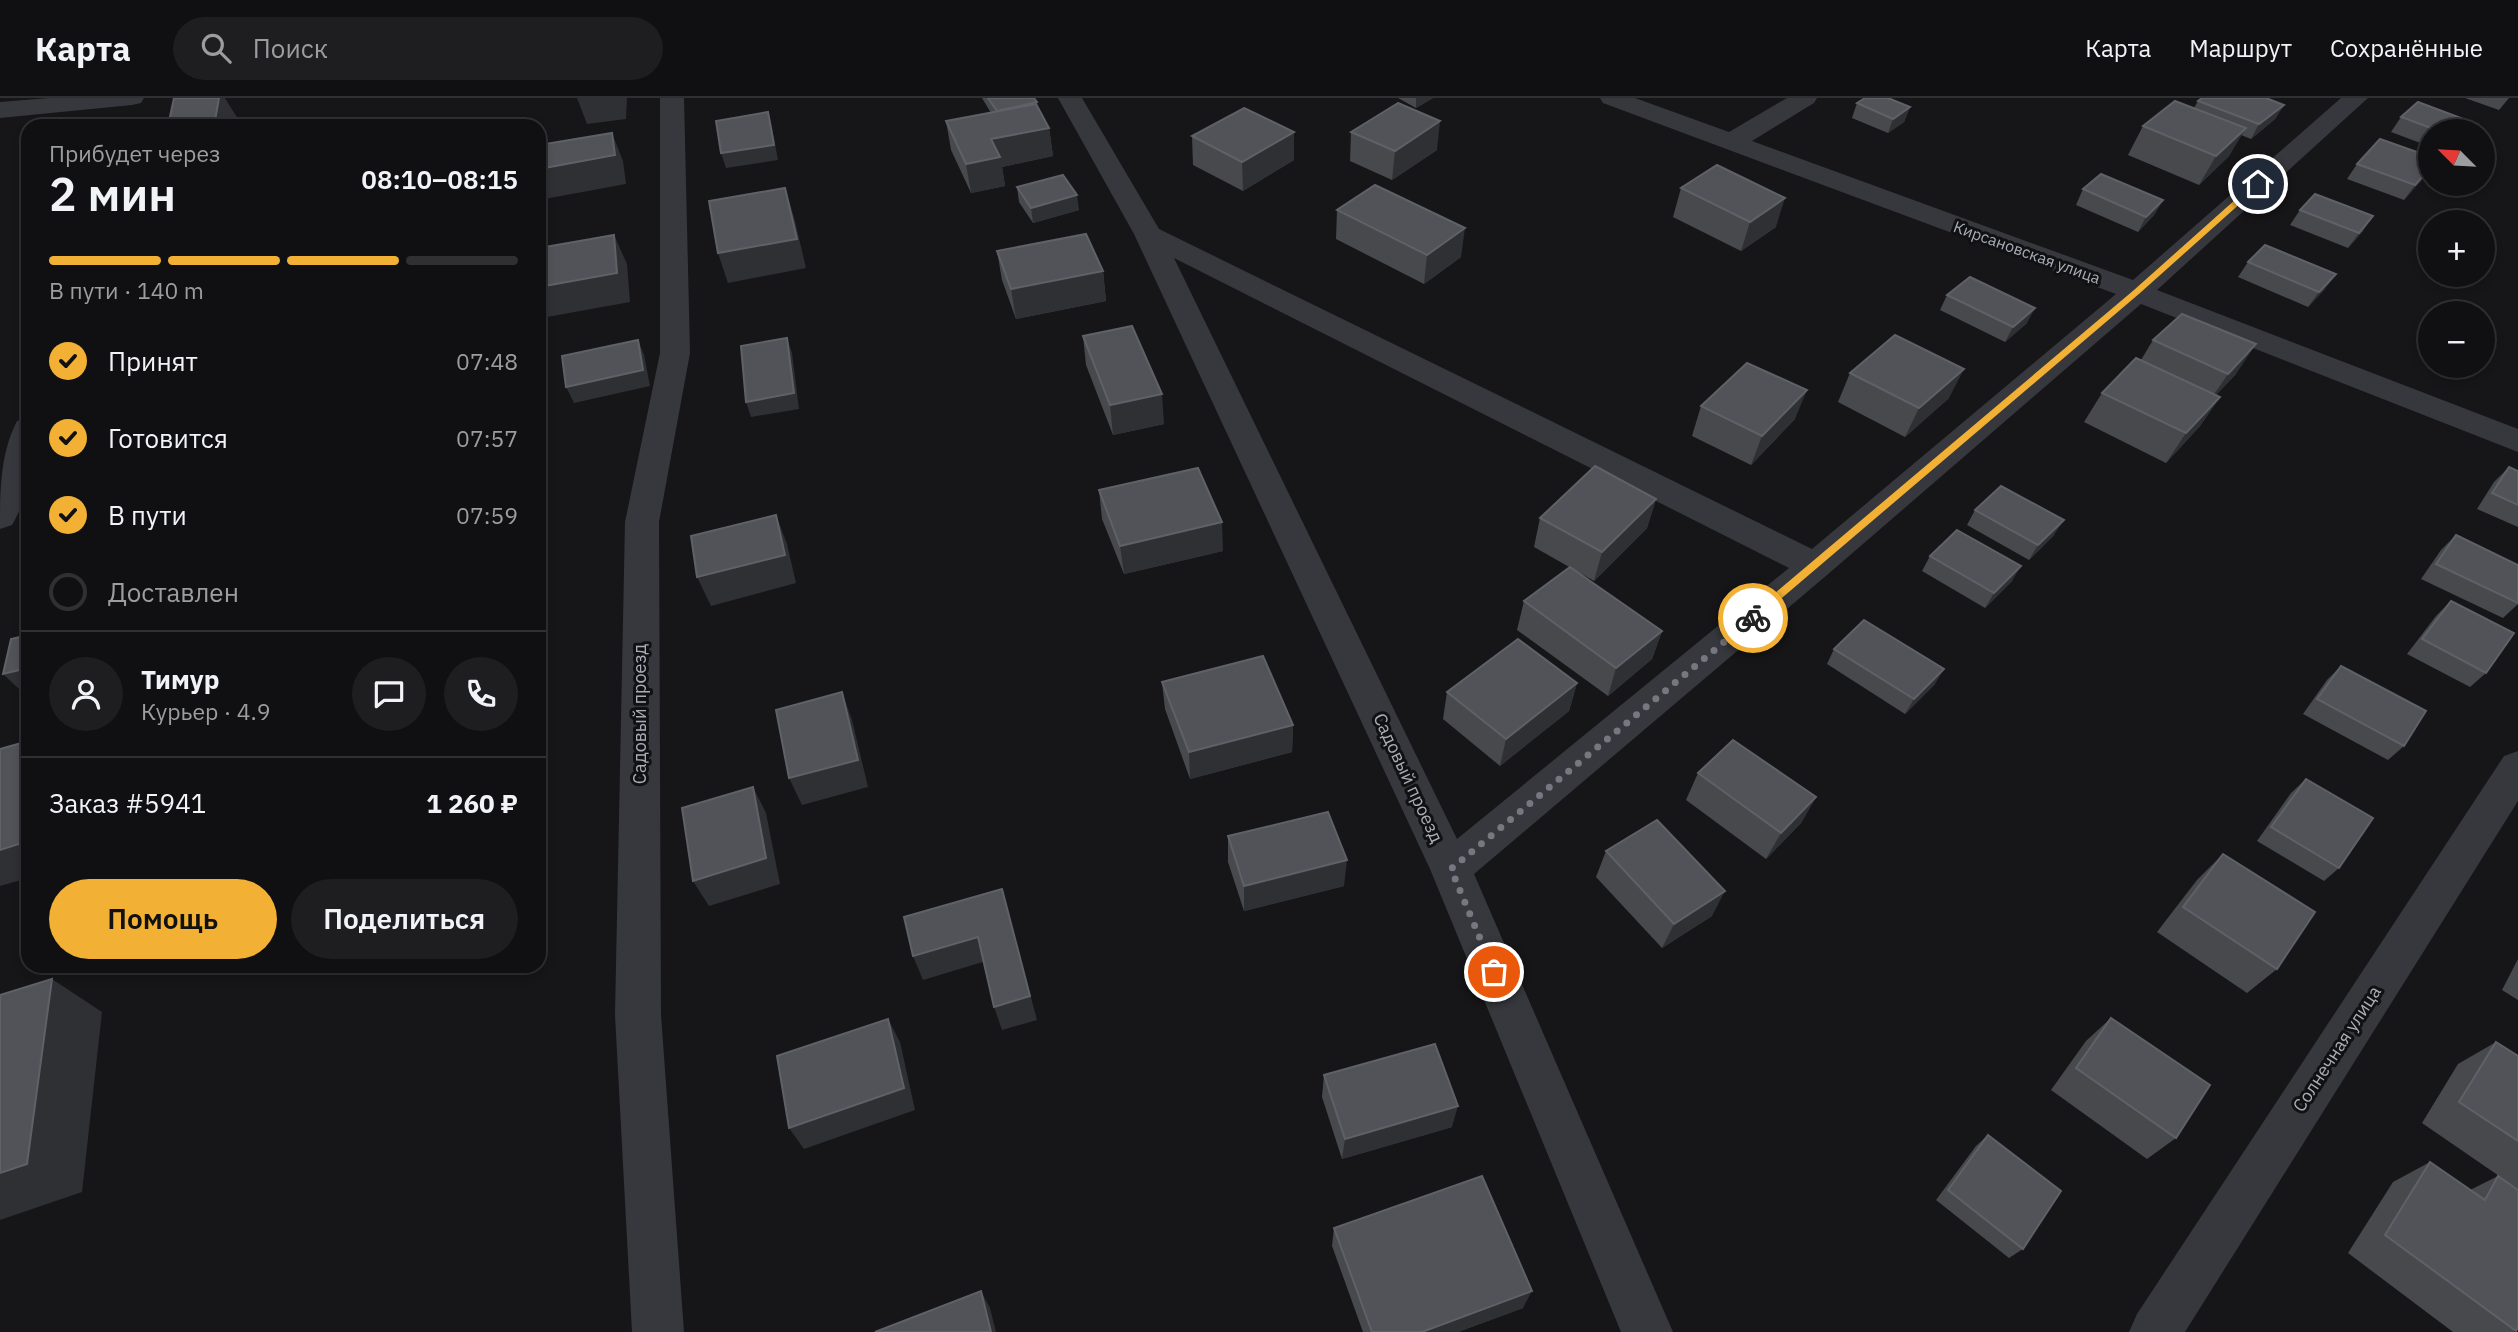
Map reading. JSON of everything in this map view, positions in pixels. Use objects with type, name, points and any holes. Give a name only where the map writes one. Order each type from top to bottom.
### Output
[{"type":"street","points":[[0,110],[133,98],[127,119]]},
{"type":"street","name":"Садовый проезд","points":[[658,1332],[638,1015],[641,536],[675,353],[672,98]]},
{"type":"street","name":"Садовый проезд","points":[[1070,98],[1148,234],[1451,869],[1647,1332]]},
{"type":"street","name":"Кирсановская улица","points":[[1612,98],[2137,292],[2518,441]]},
{"type":"street","points":[[1731,142],[1805,98]]},
{"type":"street","points":[[1451,869],[1815,566],[2137,292],[2356,98]]},
{"type":"street","points":[[1148,234],[1815,566]]},
{"type":"street","points":[[0,517],[21,451]]},
{"type":"street","name":"Солнечная улица","points":[[2155,1332],[2518,767]]},
{"type":"building","points":[[174,98],[219,98],[215,119],[170,119]]},
{"type":"building","points":[[988,98],[1034,98],[1037,102],[997,111]]},
{"type":"building","points":[[1865,98],[1888,98],[1910,107],[1893,119],[1857,103]]},
{"type":"building","points":[[2202,98],[2266,98],[2284,105],[2259,124],[2198,101]]},
{"type":"building","points":[[2175,101],[2246,128],[2216,156],[2143,126]]},
{"type":"building","points":[[2418,102],[2464,119],[2418,119],[2418,123],[2401,117]]},
{"type":"building","points":[[1398,103],[1440,121],[1395,151],[1351,132]]},
{"type":"building","points":[[1036,104],[1049,128],[991,139],[1000,157],[966,164],[946,121]]},
{"type":"building","points":[[1244,108],[1294,132],[1242,162],[1192,136]]},
{"type":"building","points":[[768,112],[774,145],[721,153],[716,121]]},
{"type":"building","points":[[612,133],[615,155],[546,168],[546,144]]},
{"type":"building","points":[[2380,139],[2418,152],[2418,182],[2415,185],[2357,164]]},
{"type":"building","points":[[1717,165],[1785,198],[1750,222],[1681,188]]},
{"type":"building","points":[[2101,174],[2163,200],[2146,217],[2083,189]]},
{"type":"building","points":[[1063,175],[1077,195],[1031,208],[1017,187]]},
{"type":"building","points":[[1375,185],[1465,228],[1427,255],[1337,210]]},
{"type":"building","points":[[785,188],[797,239],[718,253],[709,201]]},
{"type":"building","points":[[2315,194],[2373,216],[2359,233],[2300,210]]},
{"type":"building","points":[[1086,234],[1103,271],[1011,289],[997,251]]},
{"type":"building","points":[[614,235],[617,273],[546,286],[546,247]]},
{"type":"building","points":[[2265,245],[2336,274],[2319,292],[2248,262]]},
{"type":"building","points":[[1970,277],[2035,308],[2013,327],[1947,295]]},
{"type":"building","points":[[2182,314],[2256,344],[2228,374],[2153,340]]},
{"type":"building","points":[[1132,326],[1162,394],[1110,405],[1083,336]]},
{"type":"building","points":[[1895,335],[1964,369],[1919,408],[1850,373]]},
{"type":"building","points":[[787,338],[794,393],[746,402],[741,346]]},
{"type":"building","points":[[638,340],[643,370],[566,387],[562,356]]},
{"type":"building","points":[[2136,358],[2220,397],[2186,433],[2102,393]]},
{"type":"building","points":[[1747,363],[1807,390],[1762,436],[1701,406]]},
{"type":"building","points":[[1595,466],[1656,499],[1602,552],[1540,518]]},
{"type":"building","points":[[2509,467],[2518,471],[2518,505],[2492,493]]},
{"type":"building","points":[[1198,468],[1222,522],[1120,546],[1099,490]]},
{"type":"building","points":[[2001,486],[2064,520],[2038,545],[1975,510]]},
{"type":"building","points":[[776,515],[785,555],[697,577],[691,536]]},
{"type":"building","points":[[1957,530],[2021,566],[1994,593],[1930,556]]},
{"type":"building","points":[[2456,535],[2518,565],[2518,603],[2436,564]]},
{"type":"building","points":[[1570,567],[1662,631],[1616,668],[1524,601]]},
{"type":"building","points":[[2451,601],[2514,633],[2486,673],[2422,639]]},
{"type":"building","points":[[1864,620],[1944,669],[1914,699],[1834,649]]},
{"type":"building","points":[[21,637],[21,670],[3,674],[11,639]]},
{"type":"building","points":[[1518,639],[1577,683],[1506,739],[1447,692]]},
{"type":"building","points":[[1263,656],[1293,725],[1189,752],[1162,682]]},
{"type":"building","points":[[2341,666],[2426,711],[2404,746],[2317,699]]},
{"type":"building","points":[[842,692],[858,760],[789,778],[776,710]]},
{"type":"building","points":[[1733,740],[1816,797],[1781,833],[1698,773]]},
{"type":"building","points":[[21,743],[21,843],[0,850],[0,749]]},
{"type":"building","points":[[2306,779],[2373,818],[2339,868],[2271,827]]},
{"type":"building","points":[[753,787],[766,858],[693,881],[682,808]]},
{"type":"building","points":[[1328,812],[1347,860],[1244,886],[1228,836]]},
{"type":"building","points":[[1657,820],[1725,891],[1674,924],[1606,851]]},
{"type":"building","points":[[2223,854],[2315,912],[2277,969],[2183,907]]},
{"type":"building","points":[[1002,889],[1030,996],[994,1007],[978,937],[913,956],[904,917]]},
{"type":"building","points":[[52,979],[27,1164],[0,1173],[0,995]]},
{"type":"building","points":[[2111,1018],[2210,1085],[2176,1138],[2076,1068]]},
{"type":"building","points":[[888,1019],[904,1088],[789,1128],[777,1056]]},
{"type":"building","points":[[2496,1042],[2518,1056],[2518,1141],[2459,1102]]},
{"type":"building","points":[[1435,1044],[1458,1106],[1345,1139],[1324,1075]]},
{"type":"building","points":[[1988,1135],[2061,1191],[2023,1249],[1948,1190]]},
{"type":"building","points":[[2430,1162],[2485,1200],[2498,1176],[2518,1190],[2516,1331],[2385,1235]]},
{"type":"building","points":[[1482,1176],[1532,1291],[1422,1332],[1372,1332],[1334,1228]]},
{"type":"building","points":[[981,1291],[991,1332],[875,1332]]},
{"type":"way so far","points":[[1494,972],[1451,869],[1753,618]]},
{"type":"route","points":[[1753,618],[2137,292],[2258,184]]}]
